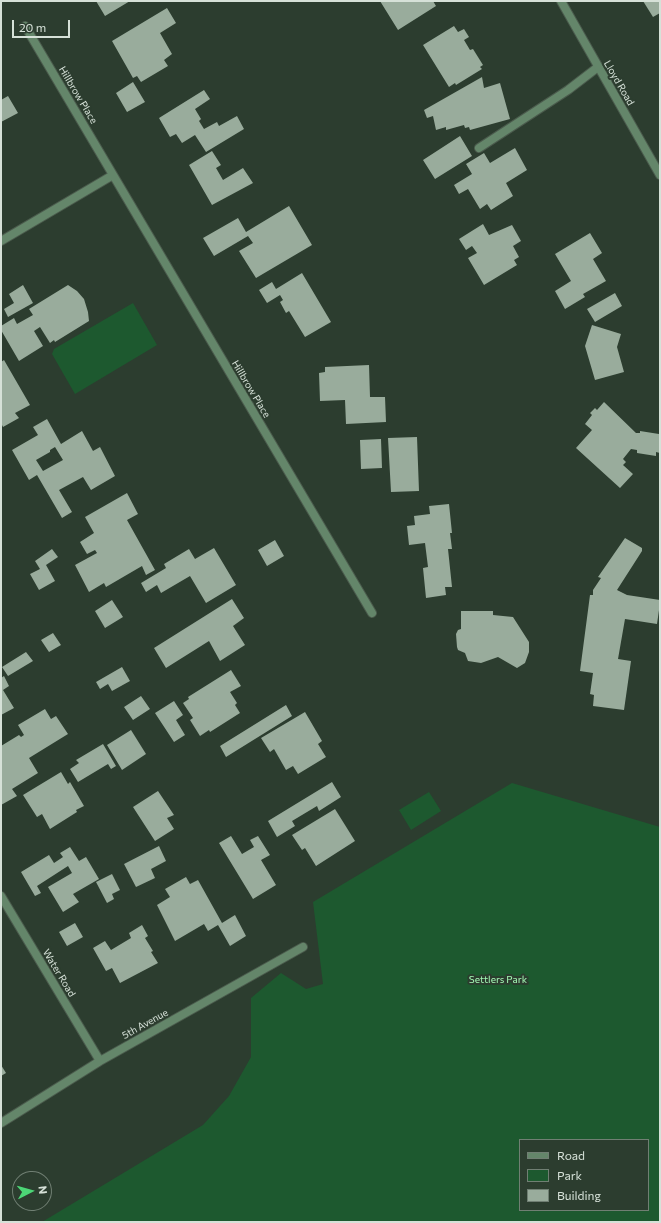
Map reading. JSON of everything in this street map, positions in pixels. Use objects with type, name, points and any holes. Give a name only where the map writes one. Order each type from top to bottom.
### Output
[{"type":"street","name":"Lloyd Road","points":[[560,1],[660,175]]},
{"type":"street","name":"Hillbrow Place","points":[[25,26],[372,613]]},
{"type":"street","points":[[479,148],[568,90],[598,67]]},
{"type":"street","points":[[1,241],[113,175]]},
{"type":"street","name":"Water Road","points":[[1,896],[100,1061]]},
{"type":"street","name":"5th Avenue","points":[[1,1123],[100,1061],[303,947]]},
{"type":"green space","points":[[133,303],[157,345],[75,394],[52,354],[54,349]]},
{"type":"green space","name":"Settlers Park","points":[[512,783],[660,827],[660,1222],[42,1222],[203,1125],[229,1096],[251,1057],[251,998],[281,973],[306,989],[323,984],[313,902]]},
{"type":"green space","points":[[429,792],[441,811],[411,830],[399,810]]},
{"type":"building","points":[[96,1],[130,1],[105,16]]},
{"type":"building","points":[[380,1],[433,1],[436,6],[398,30]]},
{"type":"building","points":[[643,1],[660,1],[660,13],[653,17]]},
{"type":"building","points":[[167,8],[176,23],[160,33],[172,54],[164,60],[168,66],[141,82],[137,76],[133,78],[112,41]]},
{"type":"building","points":[[454,26],[458,32],[464,29],[469,37],[464,40],[470,50],[473,49],[483,65],[480,67],[482,69],[456,85],[455,83],[449,87],[423,45]]},
{"type":"building","points":[[482,77],[484,88],[500,83],[510,119],[470,130],[469,127],[465,128],[464,125],[446,130],[446,127],[436,130],[433,116],[427,118],[424,110]]},
{"type":"building","points":[[133,82],[145,102],[127,112],[116,93]]},
{"type":"building","points":[[204,90],[210,99],[195,109],[201,119],[199,121],[204,129],[217,122],[219,126],[237,116],[244,129],[206,152],[195,135],[182,143],[176,134],[170,137],[159,118]]},
{"type":"building","points":[[8,96],[18,113],[1,122],[1,100]]},
{"type":"building","points":[[460,136],[472,156],[435,179],[423,160]]},
{"type":"building","points":[[515,148],[527,170],[506,183],[513,196],[491,210],[487,204],[480,209],[468,189],[459,194],[454,185],[472,174],[466,164],[484,153],[490,163]]},
{"type":"building","points":[[212,151],[221,165],[216,168],[223,180],[243,168],[253,183],[212,205],[189,165]]},
{"type":"building","points":[[289,206],[312,245],[256,278],[239,251],[253,243],[248,236],[214,256],[203,238],[238,218],[246,232]]},
{"type":"building","points":[[483,224],[489,235],[512,225],[521,241],[513,246],[519,257],[514,260],[517,265],[484,285],[468,258],[477,253],[472,246],[466,250],[459,239]]},
{"type":"building","points":[[590,233],[602,253],[593,259],[606,281],[583,294],[585,297],[565,309],[555,291],[571,281],[555,254]]},
{"type":"building","points":[[302,273],[331,322],[305,337],[289,311],[286,313],[280,302],[283,300],[280,295],[267,303],[259,290],[272,282],[276,289]]},
{"type":"building","points":[[23,285],[33,303],[8,317],[4,309],[14,303],[9,294]]},
{"type":"building","points":[[68,285],[77,291],[84,299],[89,321],[55,342],[54,340],[50,343],[40,327],[34,331],[43,346],[19,361],[1,330],[1,326],[14,318],[17,324],[33,315],[29,309]]},
{"type":"building","points":[[615,293],[622,306],[595,322],[587,309]]},
{"type":"building","points":[[592,325],[621,334],[617,347],[624,372],[595,380],[585,346]]},
{"type":"building","points":[[4,360],[30,405],[15,413],[19,418],[3,427],[1,423],[1,362]]},
{"type":"building","points":[[369,365],[370,397],[385,397],[386,422],[346,424],[345,400],[320,401],[319,373],[325,372],[325,367]]},
{"type":"building","points":[[604,402],[636,433],[640,433],[640,431],[659,434],[660,438],[660,453],[656,452],[656,456],[637,453],[637,450],[631,449],[623,459],[626,462],[623,465],[633,474],[620,488],[576,448],[592,430],[585,424],[592,415],[590,413],[595,408],[597,410]]},
{"type":"building","points":[[47,419],[61,444],[82,431],[93,451],[100,447],[115,476],[91,490],[83,477],[59,490],[72,512],[62,518],[37,475],[29,480],[12,450],[38,435],[33,427]],"holes":[[[55,447],[63,460],[43,471],[36,460],[50,452],[50,450]]]},
{"type":"building","points":[[417,437],[419,491],[391,492],[388,438]]},
{"type":"building","points":[[381,439],[382,468],[361,469],[360,440]]},
{"type":"building","points":[[127,493],[138,514],[127,520],[155,570],[146,575],[142,566],[106,587],[104,583],[89,592],[75,565],[97,553],[95,550],[87,554],[80,542],[94,533],[85,517]]},
{"type":"building","points":[[449,504],[452,549],[448,549],[452,587],[445,587],[446,595],[426,598],[423,568],[428,567],[425,543],[409,545],[407,526],[415,525],[414,516],[430,514],[429,506]]},
{"type":"building","points":[[625,538],[642,548],[642,551],[617,590],[627,595],[660,600],[660,603],[657,624],[625,619],[618,659],[631,661],[624,710],[593,706],[594,695],[590,694],[593,673],[580,671],[590,595],[593,595],[593,590],[601,578],[598,577]]},
{"type":"building","points":[[275,540],[284,556],[267,566],[258,550]]},
{"type":"building","points":[[214,548],[236,585],[206,603],[190,576],[161,593],[157,585],[146,592],[141,583],[166,568],[164,564],[189,549],[195,559]]},
{"type":"building","points":[[52,549],[58,557],[46,565],[55,581],[39,590],[30,574],[40,569],[35,561]]},
{"type":"building","points":[[232,599],[244,618],[233,626],[245,645],[220,661],[209,641],[166,668],[154,648]]},
{"type":"building","points":[[112,600],[123,617],[105,628],[95,611]]},
{"type":"building","points":[[461,611],[493,611],[493,615],[513,617],[529,642],[529,652],[525,663],[517,668],[498,657],[481,663],[468,661],[465,653],[458,650],[457,647],[456,634],[458,630],[461,629]]},
{"type":"building","points":[[53,633],[61,645],[49,652],[41,640]]},
{"type":"building","points":[[26,652],[33,661],[8,676],[2,667]]},
{"type":"building","points":[[122,667],[130,681],[112,691],[108,684],[100,689],[96,682]]},
{"type":"building","points":[[231,670],[241,686],[230,692],[237,703],[235,705],[240,713],[210,732],[209,730],[200,736],[190,720],[193,718],[183,703],[189,699],[188,697]]},
{"type":"building","points":[[4,676],[9,686],[3,690],[14,708],[1,715],[1,678]]},
{"type":"building","points":[[141,696],[150,709],[133,720],[124,707]]},
{"type":"building","points":[[174,701],[183,715],[176,720],[185,735],[174,742],[155,713]]},
{"type":"building","points":[[286,705],[292,716],[226,757],[220,746]]},
{"type":"building","points":[[45,709],[51,719],[56,716],[68,734],[29,758],[38,773],[12,789],[17,796],[1,805],[1,746],[19,735],[21,737],[24,735],[18,725]]},
{"type":"building","points":[[305,712],[322,741],[318,744],[326,757],[298,774],[293,766],[286,770],[274,749],[270,752],[261,738]]},
{"type":"building","points":[[131,730],[146,754],[122,770],[107,745]]},
{"type":"building","points":[[103,744],[116,766],[111,769],[108,764],[78,782],[70,769],[79,763],[76,760]]},
{"type":"building","points":[[61,772],[68,784],[70,782],[84,806],[50,829],[42,814],[37,817],[23,795]]},
{"type":"building","points":[[332,782],[341,797],[319,811],[317,806],[292,821],[295,826],[277,837],[268,821]]},
{"type":"building","points":[[158,791],[174,815],[167,818],[174,829],[155,841],[133,807]]},
{"type":"building","points":[[335,809],[355,841],[316,866],[305,848],[302,850],[292,835]]},
{"type":"building","points":[[231,836],[242,854],[254,847],[250,840],[258,836],[270,855],[261,860],[276,885],[253,899],[219,843]]},
{"type":"building","points":[[159,846],[166,861],[151,869],[155,878],[136,887],[124,864]]},
{"type":"building","points":[[70,847],[79,861],[86,857],[99,879],[73,894],[79,902],[63,912],[48,887],[72,873],[68,866],[37,886],[41,893],[35,896],[21,872],[49,855],[54,863],[63,857],[60,853]]},
{"type":"building","points":[[112,874],[120,890],[112,894],[114,899],[107,903],[96,882]]},
{"type":"building","points":[[186,877],[190,884],[198,880],[222,923],[235,915],[246,936],[230,946],[218,925],[208,931],[204,924],[175,941],[157,905],[170,897],[165,889]]},
{"type":"building","points":[[75,923],[83,937],[67,946],[59,932]]},
{"type":"building","points":[[142,925],[148,936],[145,938],[158,963],[120,983],[112,968],[106,971],[93,948],[105,941],[111,950],[131,938],[129,933]]},
{"type":"building","points":[[1,1065],[6,1073],[1,1076]]}]
